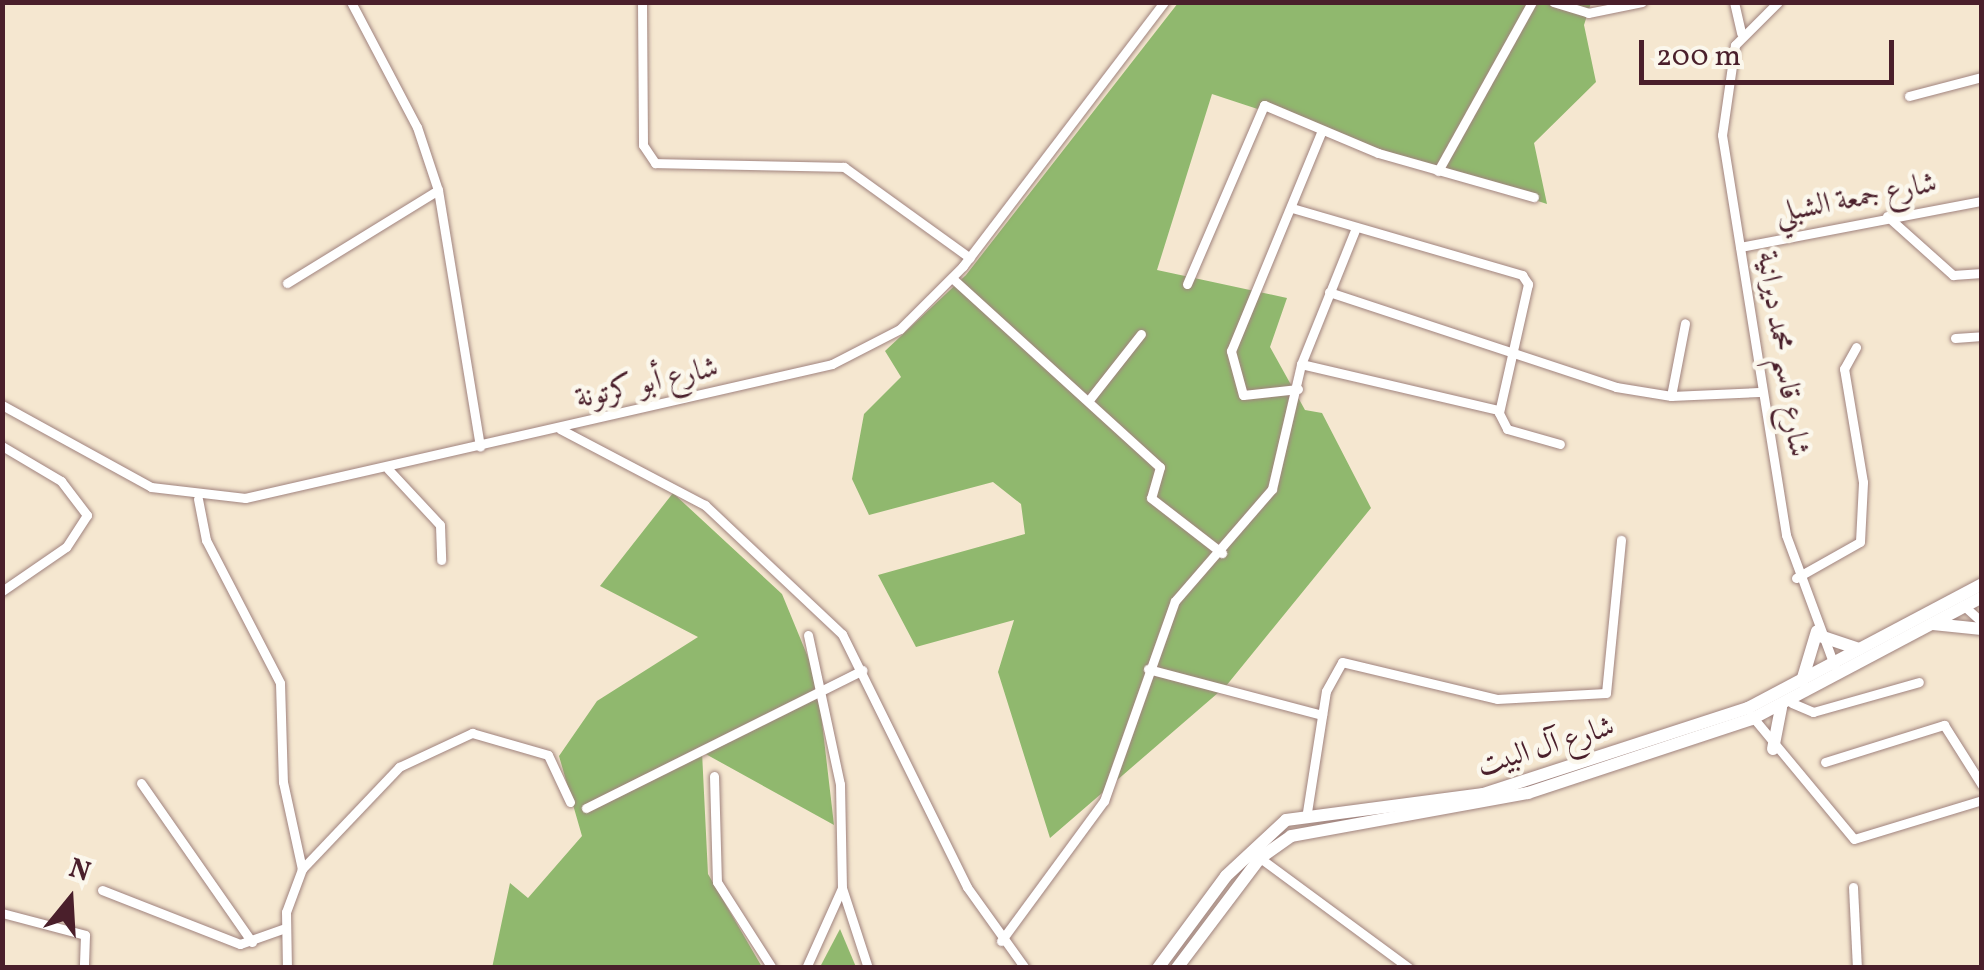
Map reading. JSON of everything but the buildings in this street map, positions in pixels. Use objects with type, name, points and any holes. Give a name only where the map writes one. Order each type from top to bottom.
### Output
[{"type":"street","points":[[350,2],[417,127],[438,190],[480,446]]},
{"type":"street","points":[[642,2],[642,144],[655,163],[844,167],[970,258]]},
{"type":"street","name":"شارع أبو كرتونة","points":[[2,405],[136,480],[198,499],[284,493],[832,364],[900,328],[952,278],[1164,2]]},
{"type":"street","points":[[1438,171],[1532,2]]},
{"type":"street","points":[[1553,2],[1588,14],[1642,2]]},
{"type":"street","points":[[1734,2],[1741,34],[1778,2]]},
{"type":"street","name":"شارع قاسم محمد ديرانية","points":[[1741,34],[1728,66],[1722,135],[1759,392],[1796,578],[1837,669]]},
{"type":"street","points":[[1909,96],[1982,77]]},
{"type":"street","points":[[1187,284],[1258,108],[1280,108],[1322,130],[1438,171],[1534,197]]},
{"type":"street","points":[[1298,388],[1243,394],[1231,351],[1322,130]]},
{"type":"street","points":[[288,282],[438,190]]},
{"type":"street","name":"شارع جمعة الشبلي","points":[[1740,247],[1887,216],[1982,201]]},
{"type":"street","points":[[1292,208],[1355,230],[1522,275],[1528,284],[1517,348],[1498,410],[1507,429],[1560,444]]},
{"type":"street","points":[[1887,216],[1953,275],[1982,273]]},
{"type":"street","points":[[1001,941],[1104,802],[1148,669],[1176,601],[1222,552],[1272,489],[1301,364],[1355,230]]},
{"type":"street","points":[[952,278],[1163,470],[1152,498],[1222,552]]},
{"type":"street","points":[[1329,292],[1517,348],[1616,388],[1671,396],[1759,392]]},
{"type":"street","points":[[1671,396],[1685,323]]},
{"type":"street","points":[[1089,400],[1140,334]]},
{"type":"street","points":[[1955,338],[1982,336]]},
{"type":"street","points":[[1796,578],[1860,542],[1863,482],[1844,369],[1856,347]]},
{"type":"street","points":[[1301,364],[1498,410]]},
{"type":"street","points":[[560,429],[714,512],[842,634],[1001,941],[1024,968]]},
{"type":"street","points":[[2,446],[61,481],[87,515],[66,547],[2,591]]},
{"type":"street","points":[[388,469],[440,525],[441,560]]},
{"type":"street","points":[[198,499],[206,540],[279,676],[285,794],[302,869]]},
{"type":"street","points":[[1307,812],[1332,671],[1346,662],[1497,699],[1601,697],[1610,684],[1621,540]]},
{"type":"street","name":"شارع آل البيت","points":[[1176,968],[1260,858],[1310,828],[1485,804],[1750,714],[1802,682],[1931,624],[1969,600],[1982,584]]},
{"type":"street","points":[[1931,624],[1982,626],[1969,600]]},
{"type":"street","name":"شارع آل البيت","points":[[1158,968],[1254,844],[1307,812],[1482,794],[1786,706],[1859,649],[1969,600]]},
{"type":"street","points":[[1802,682],[1818,634],[1859,649]]},
{"type":"street","points":[[808,636],[840,784],[842,888],[868,968]]},
{"type":"street","points":[[1148,669],[1322,715]]},
{"type":"street","points":[[586,808],[863,670]]},
{"type":"street","points":[[1773,750],[1786,706],[1813,712],[1919,682]]},
{"type":"street","points":[[1750,714],[1773,750],[1854,839],[1982,800]]},
{"type":"street","points":[[1825,762],[1944,724],[1982,785]]},
{"type":"street","points":[[287,968],[285,928],[302,869],[393,772],[472,733],[499,734],[553,759],[570,802]]},
{"type":"street","points":[[714,776],[716,882],[772,968]]},
{"type":"street","points":[[142,783],[252,942]]},
{"type":"street","points":[[1260,858],[1410,968]]},
{"type":"street","points":[[1853,887],[1857,968]]},
{"type":"street","points":[[806,968],[842,888]]},
{"type":"street","points":[[102,890],[150,915],[252,942],[285,928]]},
{"type":"street","points":[[2,913],[86,935],[84,968]]},
{"type":"green space","points":[[1178,3],[1591,3],[1584,25],[1596,82],[1534,143],[1547,204],[1212,94],[1157,270],[1287,298],[1270,347],[1305,410],[1322,413],[1371,508],[1226,686],[1050,838],[998,672],[1014,620],[916,647],[878,575],[1025,534],[1021,504],[993,482],[869,515],[852,479],[864,414],[901,377],[885,351],[966,275]]},
{"type":"green space","points":[[673,493],[782,594],[817,679],[834,825],[702,752],[708,874],[762,967],[492,968],[510,883],[528,898],[582,836],[559,756],[597,701],[698,637],[600,586]]},
{"type":"green space","points":[[840,929],[856,967],[820,967]]}]
